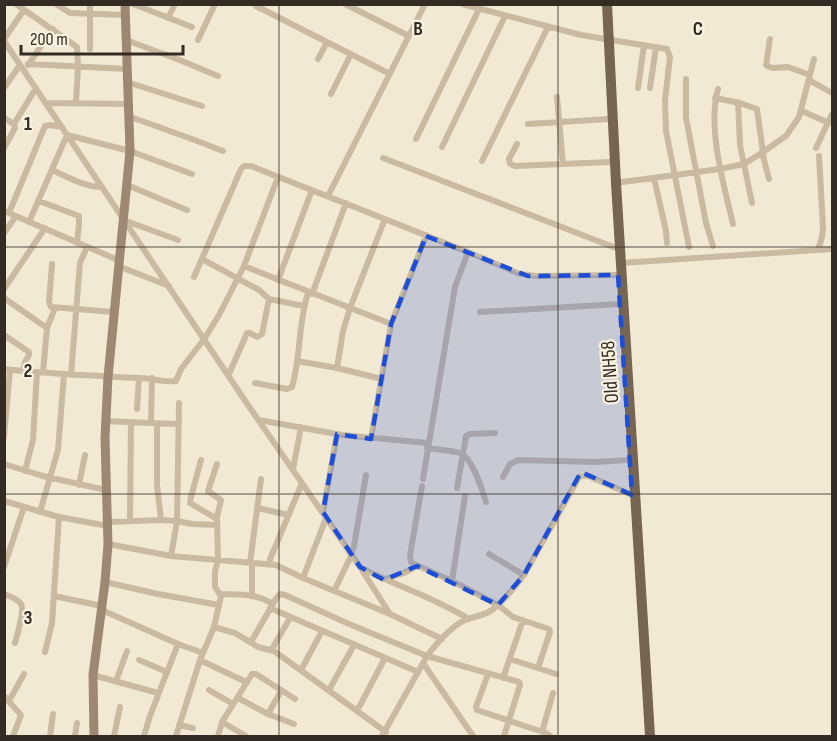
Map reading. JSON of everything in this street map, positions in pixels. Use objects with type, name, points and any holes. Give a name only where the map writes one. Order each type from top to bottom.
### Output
[{"type":"main road","name":"Old NH58","points":[[605,4],[616,248],[634,495]]},
{"type":"main road","name":"Old NH58","points":[[607,40],[611,162],[621,263],[647,736]]},
{"type":"street","points":[[16,4],[77,47],[76,102]]},
{"type":"street","points":[[56,4],[70,13],[125,15]]},
{"type":"street","points":[[90,4],[90,49]]},
{"type":"street","points":[[94,736],[93,675],[108,544],[105,421],[130,151],[125,4]]},
{"type":"street","points":[[168,18],[175,4]]},
{"type":"street","points":[[198,40],[215,4]]},
{"type":"street","points":[[345,4],[410,36]]},
{"type":"street","points":[[328,196],[425,4]]},
{"type":"street","points":[[462,4],[607,40],[667,49],[669,54],[664,114],[689,247]]},
{"type":"street","points":[[442,147],[502,15],[501,4]]},
{"type":"street","points":[[137,5],[192,27]]},
{"type":"street","points":[[256,6],[390,74]]},
{"type":"street","points":[[416,139],[475,7]]},
{"type":"street","points":[[24,10],[4,40],[390,614]]},
{"type":"street","points":[[482,161],[548,27]]},
{"type":"street","points":[[4,88],[24,67],[53,29]]},
{"type":"street","points":[[770,39],[767,66],[788,67],[832,93]]},
{"type":"street","points":[[126,40],[177,58],[218,76]]},
{"type":"street","points":[[318,59],[327,42]]},
{"type":"street","points":[[638,88],[644,45]]},
{"type":"street","points":[[650,88],[656,47]]},
{"type":"street","points":[[331,94],[351,54]]},
{"type":"street","points":[[614,184],[720,170],[744,164],[786,136],[799,117],[814,59]]},
{"type":"street","points":[[24,67],[127,69]]},
{"type":"street","points":[[686,79],[686,118],[712,246]]},
{"type":"street","points":[[127,82],[202,106]]},
{"type":"street","points":[[4,148],[14,131],[14,124],[36,88]]},
{"type":"street","points":[[718,89],[715,98],[715,125],[720,170],[733,224]]},
{"type":"street","points":[[557,97],[563,164]]},
{"type":"street","points":[[715,98],[738,102],[758,109],[769,179]]},
{"type":"street","points":[[738,102],[740,145],[752,203]]},
{"type":"street","points":[[45,103],[128,104]]},
{"type":"street","points":[[802,111],[829,123]]},
{"type":"street","points":[[816,148],[832,114]]},
{"type":"street","points":[[128,116],[223,151]]},
{"type":"street","points":[[4,118],[14,124]]},
{"type":"street","points":[[528,124],[609,120]]},
{"type":"street","points":[[4,233],[45,126],[50,124],[62,127]]},
{"type":"street","points":[[67,135],[130,151],[192,174]]},
{"type":"street","points":[[29,222],[67,135]]},
{"type":"street","points":[[81,155],[85,140]]},
{"type":"street","points":[[517,144],[509,159],[510,164],[515,166],[611,162]]},
{"type":"street","points":[[818,250],[823,227],[819,156]]},
{"type":"street","points":[[383,158],[616,248]]},
{"type":"street","points":[[194,277],[244,165],[346,203],[520,274],[528,276],[618,275]]},
{"type":"street","points":[[52,170],[85,185],[102,187]]},
{"type":"street","points":[[4,438],[7,370],[177,381],[181,369],[219,315],[244,267],[278,177]]},
{"type":"street","points":[[654,178],[667,243]]},
{"type":"street","points":[[127,185],[187,210]]},
{"type":"street","points":[[278,280],[312,190]]},
{"type":"street","points":[[39,201],[79,216],[77,243]]},
{"type":"street","points":[[255,383],[290,388],[293,385],[304,306],[346,203]]},
{"type":"street","points":[[10,214],[169,286]]},
{"type":"street","points":[[124,219],[178,240]]},
{"type":"street","points":[[337,368],[350,308],[385,219]]},
{"type":"street","points":[[4,289],[45,228]]},
{"type":"street","points":[[371,438],[391,324],[426,236]]},
{"type":"street","points":[[40,512],[56,462],[80,263],[87,247]]},
{"type":"street","points":[[621,263],[832,249]]},
{"type":"street","points":[[423,479],[455,287],[468,252]]},
{"type":"street","points":[[202,259],[238,277],[269,299],[304,306]]},
{"type":"street","points":[[52,264],[49,305],[51,307],[114,312]]},
{"type":"street","points":[[244,267],[391,324]]},
{"type":"street","points":[[4,298],[47,328]]},
{"type":"street","points":[[229,374],[245,335],[248,333],[257,337],[262,334],[269,299]]},
{"type":"street","points":[[480,312],[620,304]]},
{"type":"street","points":[[25,471],[33,440],[47,328],[55,308]]},
{"type":"street","points":[[4,335],[29,352],[23,371]]},
{"type":"street","points":[[297,361],[382,379]]},
{"type":"street","points":[[137,409],[139,378]]},
{"type":"street","points":[[152,378],[161,520]]},
{"type":"street","points":[[171,556],[177,521],[179,403]]},
{"type":"street","points":[[259,420],[337,434],[428,446],[463,454],[471,463],[486,502]]},
{"type":"street","points":[[105,421],[179,424]]},
{"type":"street","points":[[130,521],[131,422]]},
{"type":"street","points":[[293,469],[301,427]]},
{"type":"street","points":[[458,488],[467,434],[495,433]]},
{"type":"street","points":[[303,578],[324,515],[337,434]]},
{"type":"street","points":[[79,485],[85,455]]},
{"type":"street","points":[[201,460],[190,503],[217,522]]},
{"type":"street","points":[[503,477],[514,461],[630,460]]},
{"type":"street","points":[[4,464],[51,478],[106,490]]},
{"type":"street","points":[[176,736],[201,657],[214,627],[219,605],[220,594],[215,587],[215,571],[218,561],[217,522],[221,500],[208,491],[217,464]]},
{"type":"street","points":[[334,591],[351,556],[366,475]]},
{"type":"street","points":[[214,627],[235,633],[258,647],[272,649],[357,711],[384,734],[427,656],[442,639],[456,625],[490,612],[517,585],[580,476],[588,476],[634,495]]},
{"type":"street","points":[[252,595],[251,563],[261,479]]},
{"type":"street","points":[[270,564],[270,559],[302,483]]},
{"type":"street","points":[[422,486],[411,562],[498,605],[513,617],[550,630],[538,668]]},
{"type":"street","points":[[452,581],[465,496]]},
{"type":"street","points":[[4,501],[59,517],[108,524],[161,520],[192,524],[217,522]]},
{"type":"street","points":[[4,567],[24,507]]},
{"type":"street","points":[[258,508],[288,515]]},
{"type":"street","points":[[45,652],[52,623],[59,517]]},
{"type":"street","points":[[108,544],[171,556],[270,564],[390,614],[442,639]]},
{"type":"street","points":[[489,554],[524,575]]},
{"type":"street","points":[[384,579],[417,566]]},
{"type":"street","points":[[360,567],[469,619]]},
{"type":"street","points":[[105,582],[219,605]]},
{"type":"street","points":[[4,594],[20,602],[22,607],[15,643]]},
{"type":"street","points":[[220,594],[252,595],[263,598],[290,618],[418,672]]},
{"type":"street","points":[[251,642],[278,596],[285,595],[427,656],[520,684],[504,736]]},
{"type":"street","points":[[54,596],[102,608],[178,644],[246,682]]},
{"type":"street","points":[[272,649],[290,618]]},
{"type":"street","points":[[503,678],[523,620]]},
{"type":"street","points":[[301,670],[322,631]]},
{"type":"street","points":[[144,736],[178,644]]},
{"type":"street","points":[[328,690],[354,645]]},
{"type":"street","points":[[116,681],[127,651]]},
{"type":"street","points":[[357,711],[385,658]]},
{"type":"street","points":[[510,659],[556,674]]},
{"type":"street","points":[[139,660],[167,672]]},
{"type":"street","points":[[423,663],[473,736]]},
{"type":"street","points":[[13,736],[21,715],[7,698],[24,674]]},
{"type":"street","points":[[218,736],[222,722],[251,675],[254,674],[295,699]]},
{"type":"street","points":[[488,674],[476,707],[477,710],[550,736]]},
{"type":"street","points":[[93,675],[158,693]]},
{"type":"street","points":[[209,690],[294,724]]},
{"type":"street","points":[[268,714],[281,691]]},
{"type":"street","points":[[542,732],[553,693]]},
{"type":"street","points":[[114,736],[120,707]]},
{"type":"street","points":[[50,736],[53,714]]},
{"type":"street","points":[[222,722],[246,736]]},
{"type":"street","points":[[75,736],[77,723]]},
{"type":"street","points":[[179,725],[193,729]]},
{"type":"highlighted area","points":[[426,236],[528,276],[618,275],[632,495],[581,472],[524,575],[498,605],[417,566],[384,580],[360,567],[351,556],[323,512],[337,434],[371,439],[391,324]]}]
